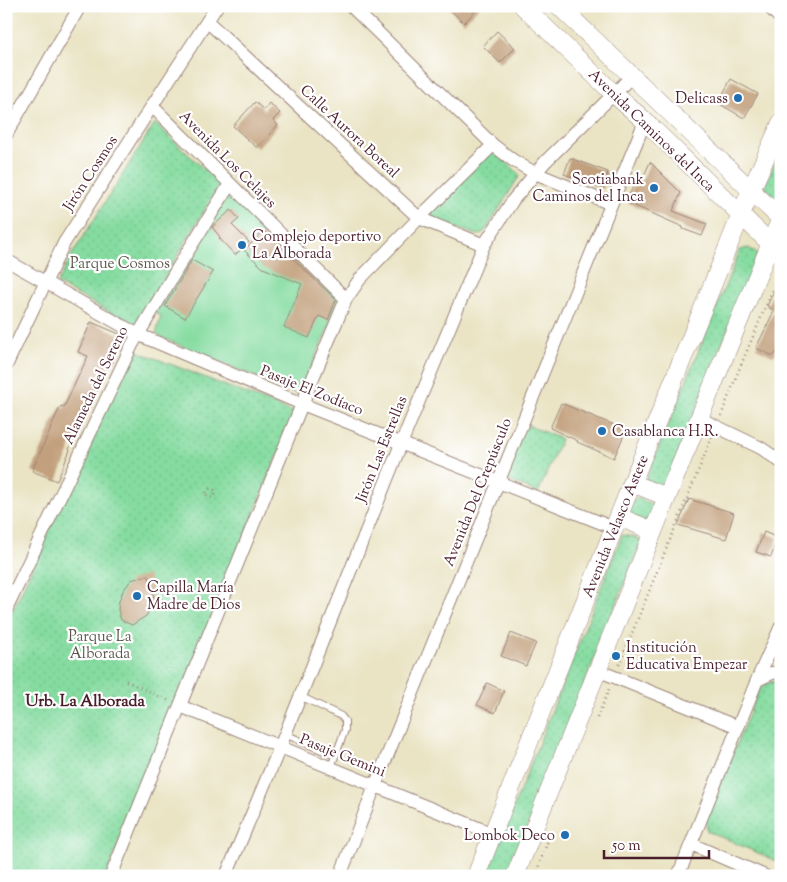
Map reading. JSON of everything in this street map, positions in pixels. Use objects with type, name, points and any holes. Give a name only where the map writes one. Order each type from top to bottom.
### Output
[{"type":"main road","name":"Avenida Caminos del Inca","points":[[523,6],[776,249]]},
{"type":"main road","name":"Avenida Caminos del Inca","points":[[559,6],[781,218]]},
{"type":"main road","name":"Avenida Velasco Astete","points":[[476,876],[632,483],[751,190],[781,123]]},
{"type":"main road","points":[[515,876],[666,497],[776,249],[781,218]]},
{"type":"main road","points":[[632,483],[666,497]]},
{"type":"main road","points":[[617,522],[653,531]]},
{"type":"street","points":[[6,135],[80,6]]},
{"type":"street","name":"Jirón Cosmos","points":[[6,366],[64,243],[217,6]]},
{"type":"street","points":[[352,6],[493,145],[535,174],[611,204]]},
{"type":"street","points":[[768,6],[781,19]]},
{"type":"street","name":"Calle Aurora Boreal","points":[[207,21],[419,218],[484,245]]},
{"type":"street","name":"Jirón Las Estrellas","points":[[226,876],[401,444],[484,245],[513,200],[545,162],[632,76]]},
{"type":"street","name":"Avenida Los Celajes","points":[[152,106],[346,299]]},
{"type":"street","name":"Avenida Del Crepúsculo","points":[[340,876],[644,121]]},
{"type":"street","points":[[111,876],[346,299],[360,279],[493,145]]},
{"type":"street","name":"Alameda del Sereno","points":[[6,610],[138,334],[230,184]]},
{"type":"street","name":"Pasaje El Zodíaco","points":[[6,260],[138,334],[401,444],[498,482],[617,522]]},
{"type":"street","points":[[700,418],[761,448],[781,462]]},
{"type":"street","points":[[678,876],[758,680],[778,643],[781,626]]},
{"type":"street","points":[[598,670],[738,727]]},
{"type":"street","points":[[758,680],[772,673],[781,672]]},
{"type":"street","name":"Pasaje Gemini","points":[[180,706],[280,746],[333,762],[375,786],[493,834]]},
{"type":"street","points":[[691,844],[765,876]]},
{"type":"lane","points":[[285,734],[333,762],[345,730],[345,721],[341,716],[300,696]]},
{"type":"path","points":[[595,723],[779,275]]},
{"type":"path","points":[[126,681],[180,706]]},
{"type":"path","points":[[535,876],[551,832]]},
{"type":"green space","name":"Parque Cosmos","points":[[155,123],[220,184],[136,326],[57,284],[73,253]]},
{"type":"green space","points":[[781,148],[781,198],[779,202],[764,188]]},
{"type":"green space","points":[[493,149],[520,175],[486,230],[480,235],[474,234],[425,217]]},
{"type":"green space","name":"Complejo deportivo La Alborada","points":[[230,192],[339,298],[340,302],[299,395],[156,334],[161,316],[155,313]]},
{"type":"green space","points":[[748,248],[758,253],[664,489],[645,481],[740,250]]},
{"type":"green space","name":"Parque La Alborada","points":[[132,349],[295,413],[106,876],[6,876],[6,625]]},
{"type":"green space","points":[[525,424],[561,439],[538,493],[503,478]]},
{"type":"green space","points":[[638,498],[656,506],[651,522],[629,516],[630,506]]},
{"type":"green space","points":[[622,535],[633,537],[641,542],[508,876],[486,876]]},
{"type":"green space","points":[[781,680],[781,863],[707,831],[706,817],[759,690],[766,684]]},
{"type":"building","points":[[446,6],[480,6],[464,23]]},
{"type":"building","points":[[497,31],[515,48],[500,63],[483,46]]},
{"type":"building","name":"Delicass","points":[[731,79],[758,94],[744,118],[718,103]]},
{"type":"building","points":[[255,102],[264,110],[269,103],[280,113],[273,120],[278,125],[257,148],[233,126]]},
{"type":"building","points":[[570,158],[608,172],[603,189],[564,174]]},
{"type":"building","name":"Scotiabank Caminos del Inca","points":[[650,162],[681,193],[673,211],[707,224],[702,236],[626,202],[636,180],[641,183]]},
{"type":"building","points":[[231,210],[239,219],[232,225],[249,242],[235,255],[219,238],[212,227]]},
{"type":"building","points":[[264,231],[336,300],[328,320],[319,316],[309,338],[284,327],[302,284],[263,268],[244,250]]},
{"type":"building","points":[[192,260],[213,272],[185,318],[165,306]]},
{"type":"building","points":[[781,276],[781,348],[773,356],[756,348],[774,311],[767,306]]},
{"type":"building","points":[[91,322],[124,336],[111,366],[108,365],[69,449],[57,481],[32,471],[50,428],[61,406],[64,407],[88,356],[78,352]]},
{"type":"building","name":"Casablanca H.R.","points":[[561,403],[626,430],[614,458],[550,428]]},
{"type":"building","points":[[689,499],[734,513],[726,539],[678,525]]},
{"type":"building","points":[[764,532],[778,538],[771,557],[756,552]]},
{"type":"building","name":"Capilla María Madre de Dios","points":[[148,575],[154,589],[153,603],[146,616],[132,625],[121,620],[118,610],[119,601],[131,580]]},
{"type":"building","points":[[511,633],[536,643],[526,666],[501,656]]},
{"type":"building","points":[[487,683],[504,691],[495,713],[477,705]]},
{"type":"place","name":"Delicass","points":[[738,98]]},
{"type":"place","name":"Scotiabank Caminos del Inca","points":[[654,188]]},
{"type":"place","name":"Complejo deportivo La Alborada","points":[[242,245]]},
{"type":"place","name":"Casablanca H.R.","points":[[602,431]]},
{"type":"place","name":"Capilla María Madre de Dios","points":[[137,596]]},
{"type":"place","name":"Institución Educativa Empezar","points":[[616,656]]},
{"type":"place","name":"Lombok Deco","points":[[565,835]]},
{"type":"district","name":"Urb. La Alborada","points":[[85,700]]}]
